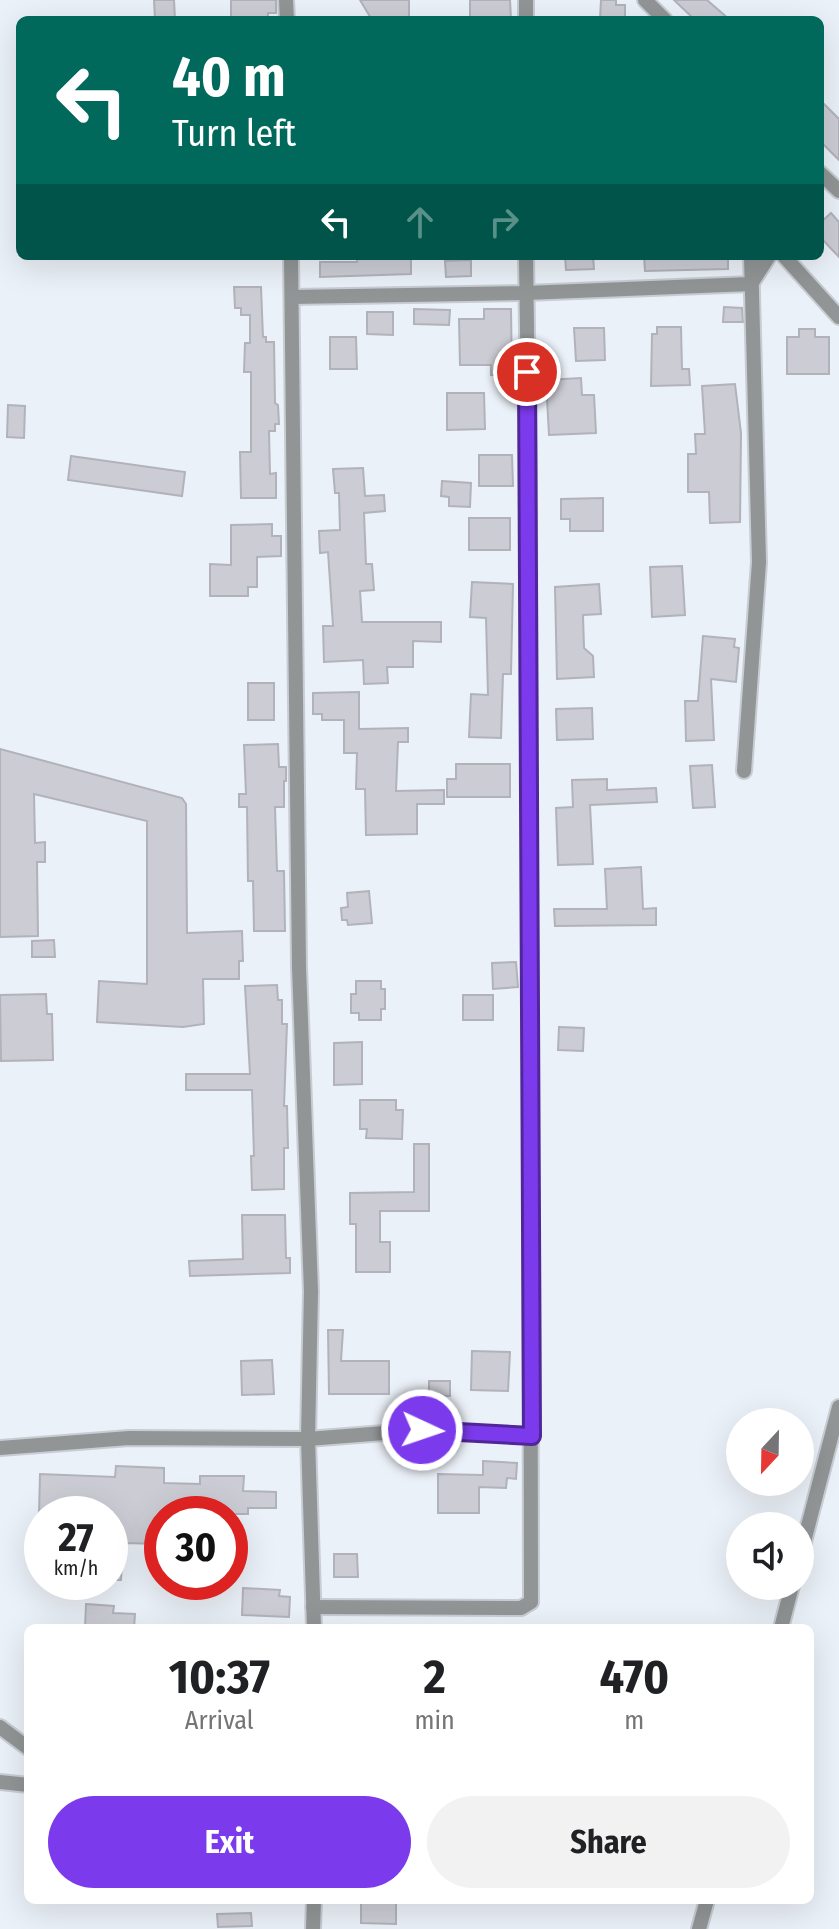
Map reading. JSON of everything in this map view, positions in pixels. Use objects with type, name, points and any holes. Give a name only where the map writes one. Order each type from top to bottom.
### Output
[{"type":"street","points":[[645,0],[661,16]]},
{"type":"street","points":[[824,177],[839,191]]},
{"type":"street","points":[[291,260],[299,967],[311,1291],[308,1439],[314,1624]]},
{"type":"street","points":[[313,1607],[521,1608],[531,1602],[526,260]]},
{"type":"street","points":[[744,771],[759,562],[751,260]]},
{"type":"street","points":[[751,284],[766,260]]},
{"type":"street","points":[[788,260],[839,317]]},
{"type":"street","points":[[292,297],[526,293],[751,284]]},
{"type":"street","points":[[812,1512],[839,1407]]},
{"type":"street","points":[[0,1448],[129,1438],[308,1439],[422,1430],[532,1436]]},
{"type":"street","points":[[782,1624],[788,1600]]},
{"type":"street","points":[[0,1727],[24,1745]]},
{"type":"street","points":[[0,1782],[24,1785]]},
{"type":"street","points":[[313,1929],[314,1904]]},
{"type":"street","points":[[699,1929],[706,1904]]},
{"type":"building","points":[[154,0],[174,0],[175,16],[155,16]]},
{"type":"building","points":[[231,0],[276,0],[276,13],[268,13],[268,16],[231,16]]},
{"type":"building","points":[[360,0],[409,0],[409,16],[370,16]]},
{"type":"building","points":[[470,0],[510,0],[511,16],[470,16]]},
{"type":"building","points":[[601,0],[616,0],[616,5],[625,5],[625,16],[600,16]]},
{"type":"building","points":[[674,0],[707,0],[725,16],[691,16]]},
{"type":"building","points":[[824,104],[839,119],[839,160],[824,145]]},
{"type":"building","points":[[831,213],[839,222],[839,257],[824,241],[824,219]]},
{"type":"building","points":[[411,260],[411,274],[320,277],[320,262]]},
{"type":"building","points":[[471,260],[471,276],[446,277],[445,261]]},
{"type":"building","points":[[565,260],[593,260],[594,269],[566,270]]},
{"type":"building","points":[[644,260],[728,260],[728,269],[645,271]]},
{"type":"building","points":[[234,287],[261,287],[263,337],[266,337],[266,342],[274,342],[275,403],[278,405],[279,424],[275,424],[275,431],[269,431],[270,474],[276,473],[276,498],[241,498],[240,452],[251,452],[251,372],[244,372],[245,343],[250,343],[250,315],[241,315],[241,308],[235,308]]},
{"type":"building","points":[[724,307],[742,308],[743,322],[723,322]]},
{"type":"building","points":[[414,309],[450,310],[449,325],[414,324]]},
{"type":"building","points":[[484,309],[511,309],[512,375],[491,375],[491,365],[460,365],[459,319],[484,319]]},
{"type":"building","points":[[367,312],[393,312],[393,335],[367,334]]},
{"type":"building","points":[[657,327],[681,327],[682,369],[689,369],[690,385],[651,386],[652,334],[657,334]]},
{"type":"building","points":[[574,328],[604,328],[605,360],[576,361]]},
{"type":"building","points":[[799,329],[815,329],[815,337],[829,337],[829,374],[787,374],[787,337],[799,337]]},
{"type":"building","points":[[330,337],[356,337],[357,369],[330,369]]},
{"type":"building","points":[[581,378],[582,395],[594,395],[596,433],[549,435],[546,380]]},
{"type":"building","points":[[735,384],[741,433],[740,522],[710,523],[709,492],[688,492],[688,454],[696,454],[695,434],[705,434],[702,386]]},
{"type":"building","points":[[447,393],[484,393],[485,429],[447,430]]},
{"type":"building","points":[[8,405],[25,406],[24,438],[7,437]]},
{"type":"building","points":[[479,455],[512,455],[513,486],[479,486]]},
{"type":"building","points":[[71,456],[185,472],[182,496],[68,480]]},
{"type":"building","points":[[363,468],[365,496],[384,495],[385,511],[364,513],[366,564],[372,564],[374,590],[360,591],[362,622],[441,622],[441,642],[413,641],[413,667],[387,667],[388,683],[364,684],[363,660],[324,662],[323,626],[333,626],[328,552],[320,553],[319,531],[340,530],[339,493],[335,493],[333,469]]},
{"type":"building","points":[[442,481],[471,483],[470,507],[449,506],[449,497],[441,496]]},
{"type":"building","points":[[603,498],[603,531],[570,531],[570,519],[561,519],[561,499]]},
{"type":"building","points":[[469,518],[510,518],[510,550],[469,550]]},
{"type":"building","points":[[272,524],[272,536],[281,536],[281,556],[257,557],[257,587],[248,587],[248,596],[210,596],[210,564],[231,565],[231,525]]},
{"type":"building","points":[[682,566],[685,615],[652,617],[650,567]]},
{"type":"building","points":[[472,582],[513,584],[511,674],[503,674],[501,738],[469,737],[471,694],[488,695],[486,618],[470,617]]},
{"type":"building","points":[[599,584],[601,614],[583,615],[584,648],[593,656],[594,677],[557,679],[555,587]]},
{"type":"building","points":[[703,636],[735,639],[734,647],[739,648],[736,682],[711,679],[714,740],[686,741],[685,701],[698,701]]},
{"type":"building","points":[[248,683],[274,683],[274,720],[248,720]]},
{"type":"building","points":[[359,692],[359,729],[408,728],[408,742],[398,742],[396,791],[444,790],[444,804],[417,804],[417,834],[366,835],[365,789],[356,789],[357,753],[344,753],[344,720],[322,720],[322,714],[313,714],[313,693]]},
{"type":"building","points":[[592,708],[593,739],[557,740],[556,709]]},
{"type":"building","points":[[278,744],[279,767],[286,767],[284,807],[275,807],[277,871],[284,871],[285,931],[254,931],[253,881],[248,881],[247,807],[239,807],[239,794],[246,794],[244,745]]},
{"type":"building","points":[[0,749],[182,798],[186,804],[187,933],[242,931],[243,961],[239,961],[239,979],[203,979],[204,1024],[183,1027],[97,1022],[99,981],[147,984],[147,821],[34,794],[35,843],[45,842],[45,862],[37,862],[38,936],[0,937]]},
{"type":"building","points":[[456,764],[510,764],[510,797],[447,797],[447,779],[456,779]]},
{"type":"building","points":[[712,765],[715,807],[693,808],[690,766]]},
{"type":"building","points":[[607,779],[607,790],[656,788],[657,802],[590,805],[593,864],[558,865],[556,808],[573,807],[572,780]]},
{"type":"building","points":[[641,867],[643,909],[656,908],[656,925],[555,926],[554,909],[607,909],[605,869]]},
{"type":"building","points":[[369,891],[372,923],[348,925],[347,920],[342,920],[341,908],[348,907],[347,893]]},
{"type":"building","points":[[54,940],[55,957],[32,957],[32,941]]},
{"type":"building","points":[[516,962],[518,987],[493,989],[492,963]]},
{"type":"building","points":[[356,981],[381,981],[381,989],[385,989],[385,1009],[381,1009],[381,1020],[359,1020],[359,1013],[351,1013],[351,994],[356,994]]},
{"type":"building","points":[[277,985],[278,1000],[282,1000],[282,1024],[287,1024],[284,1106],[287,1106],[288,1148],[284,1148],[284,1189],[252,1190],[252,1090],[186,1090],[186,1074],[250,1074],[245,986]]},
{"type":"building","points":[[46,994],[47,1014],[52,1014],[53,1060],[1,1061],[0,995]]},
{"type":"building","points":[[463,995],[493,995],[493,1020],[463,1020]]},
{"type":"building","points":[[559,1027],[584,1028],[583,1051],[558,1050]]},
{"type":"building","points":[[362,1042],[362,1084],[334,1085],[334,1043]]},
{"type":"building","points":[[360,1100],[396,1100],[396,1110],[403,1110],[402,1139],[366,1138],[367,1129],[360,1129]]},
{"type":"building","points":[[414,1144],[429,1144],[429,1211],[380,1211],[380,1242],[390,1242],[390,1272],[356,1272],[356,1224],[350,1224],[350,1193],[414,1192]]},
{"type":"building","points":[[242,1215],[285,1215],[286,1258],[290,1258],[290,1273],[190,1276],[189,1261],[243,1259]]},
{"type":"building","points":[[328,1330],[343,1330],[341,1361],[389,1361],[389,1394],[329,1394]]},
{"type":"building","points":[[472,1351],[510,1352],[508,1391],[471,1390]]},
{"type":"building","points":[[272,1360],[274,1394],[242,1395],[241,1361]]},
{"type":"building","points":[[429,1381],[450,1381],[450,1396],[429,1396]]},
{"type":"building","points":[[483,1461],[517,1463],[516,1479],[507,1478],[506,1488],[479,1487],[479,1513],[438,1513],[438,1474],[483,1475]]},
{"type":"building","points":[[116,1466],[164,1468],[164,1483],[200,1484],[200,1476],[244,1476],[243,1491],[276,1492],[276,1508],[248,1508],[248,1496],[144,1496],[144,1544],[128,1543],[128,1496],[39,1496],[40,1474],[115,1477]]},
{"type":"building","points":[[334,1554],[357,1554],[358,1577],[334,1577]]},
{"type":"building","points":[[248,1588],[280,1590],[279,1596],[290,1597],[289,1617],[242,1615],[243,1600],[248,1600]]},
{"type":"building","points":[[86,1604],[114,1606],[113,1613],[135,1614],[134,1624],[85,1624]]},
{"type":"building","points":[[361,1904],[396,1904],[396,1924],[361,1923]]},
{"type":"building","points":[[251,1913],[252,1926],[218,1927],[217,1914]]},
{"type":"route","points":[[422,1430],[532,1436],[527,372]]}]
